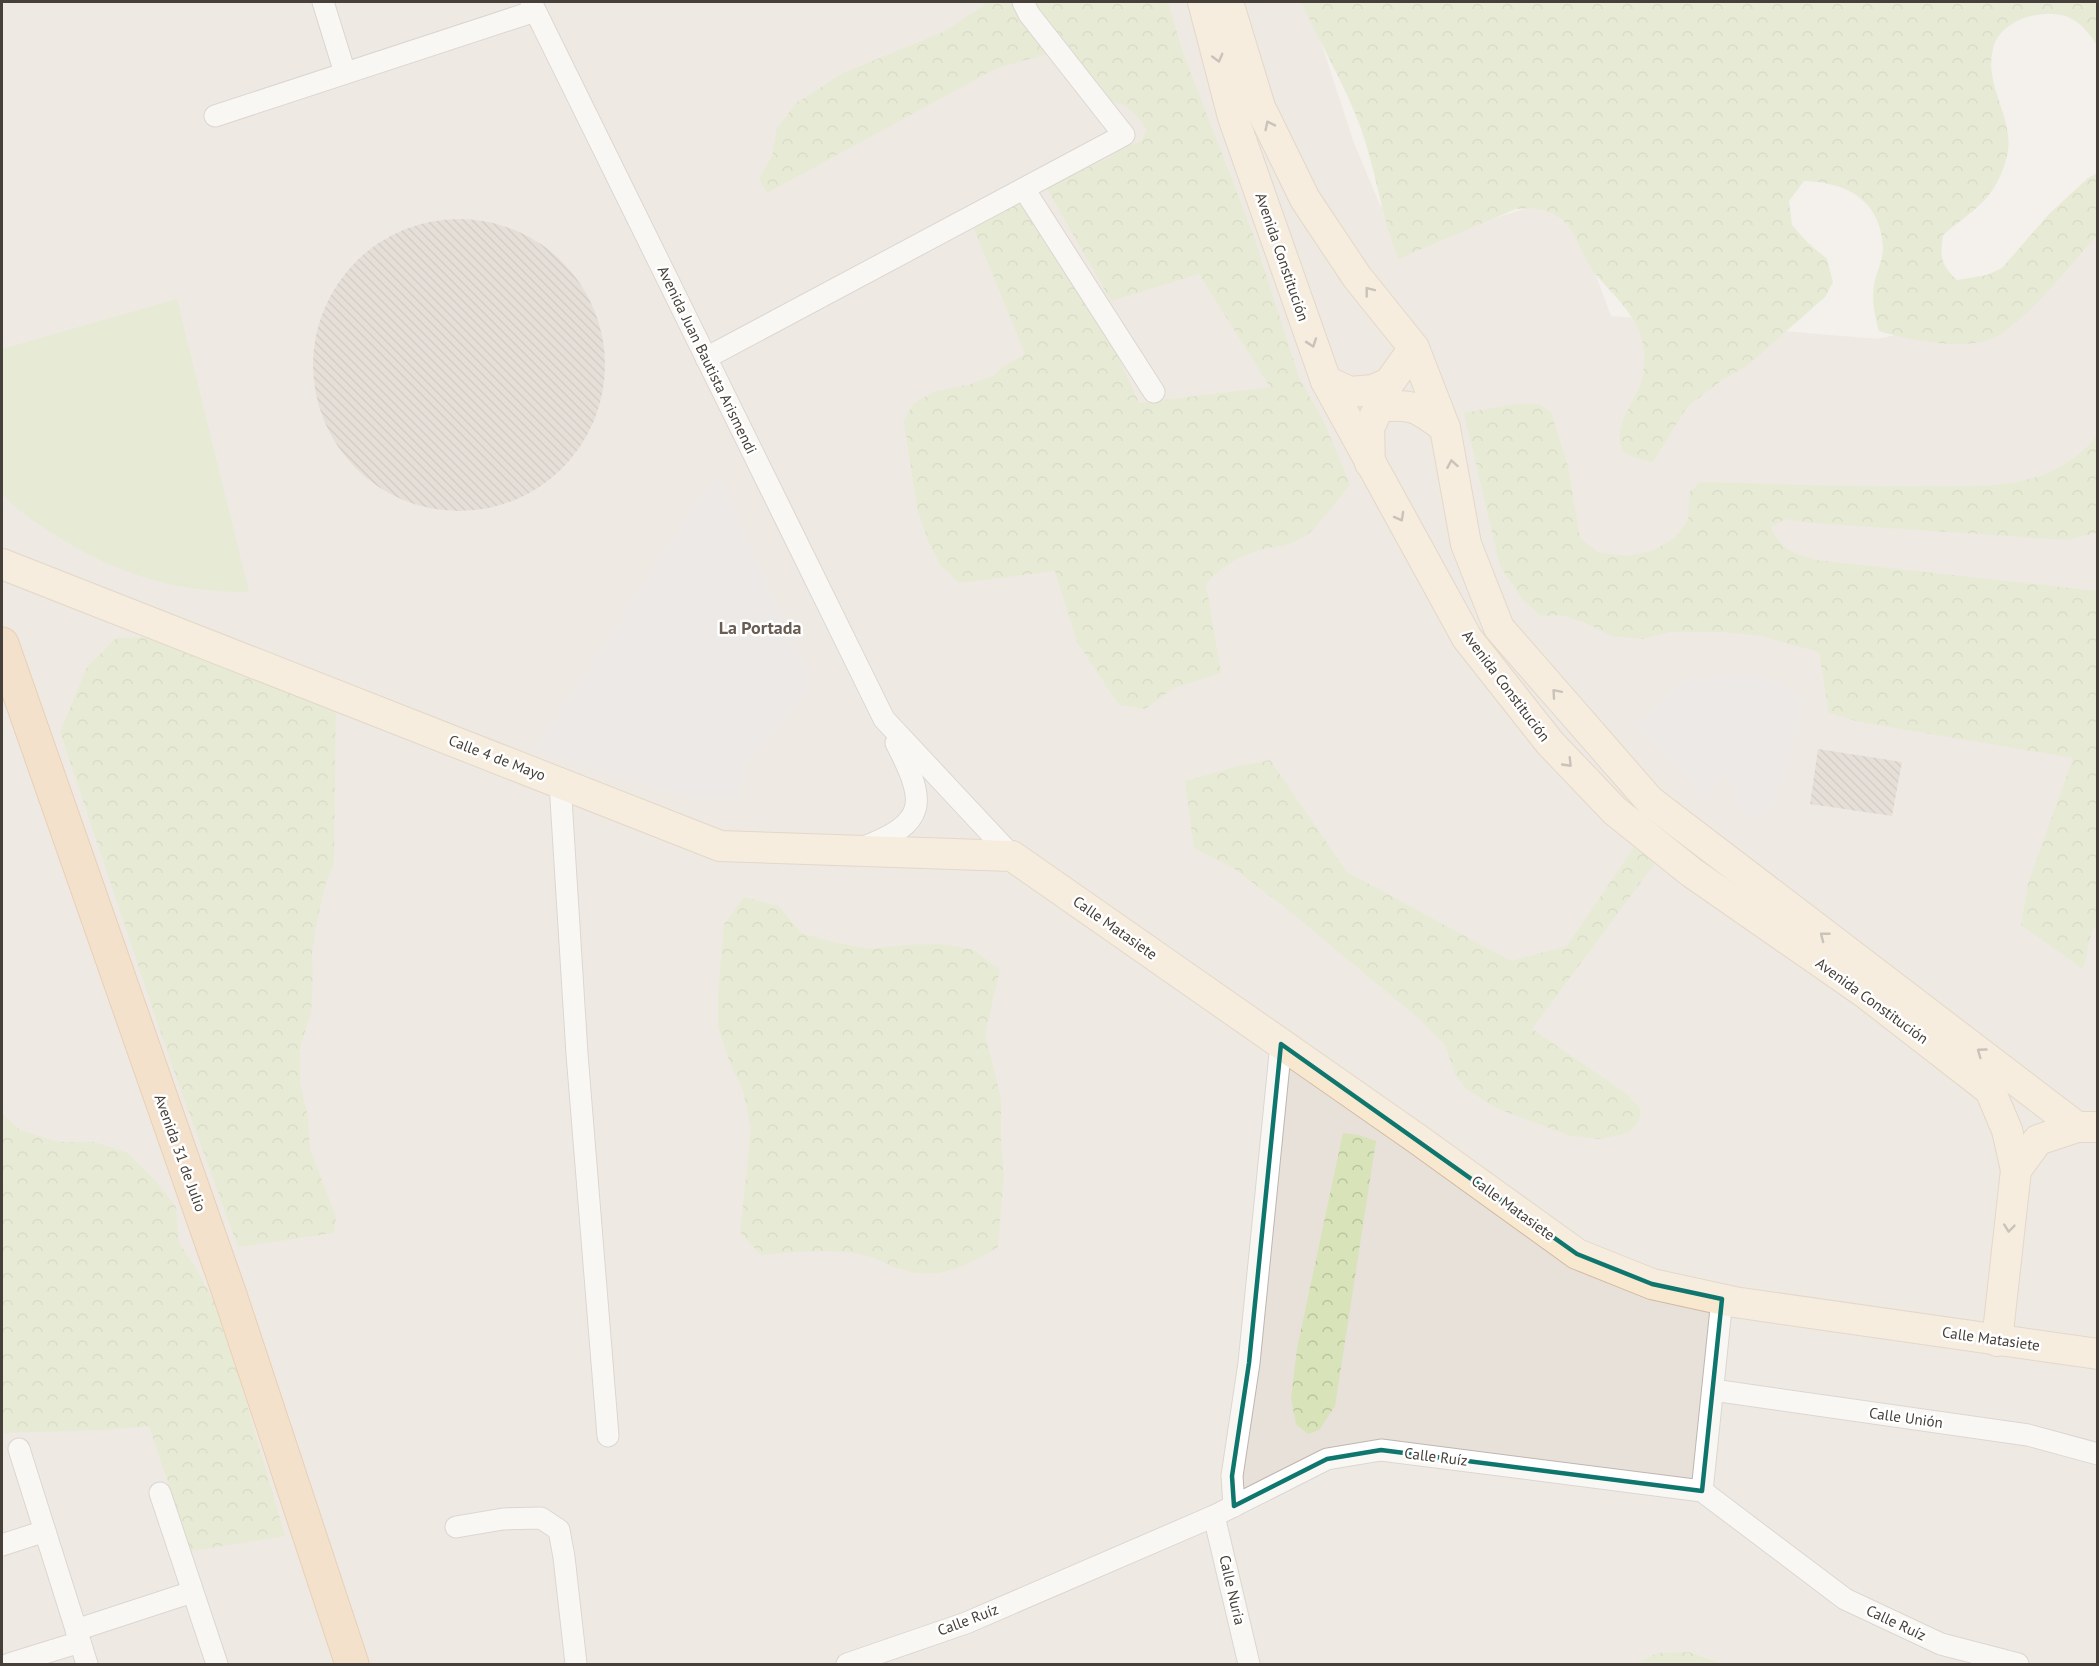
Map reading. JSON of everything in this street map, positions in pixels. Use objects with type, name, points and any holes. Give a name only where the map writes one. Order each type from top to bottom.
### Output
[{"type":"main road","name":"Avenida 31 de Julio","points":[[2,644],[227,1285],[352,1665]]},
{"type":"street","points":[[323,2],[345,73]]},
{"type":"street","points":[[706,358],[1125,135],[1029,14],[1023,2]]},
{"type":"street","name":"Avenida Constitución","points":[[1203,2],[1233,117],[1326,381],[1467,638],[1550,743],[1615,811],[1691,872],[1865,993],[2003,1084],[2087,1127]]},
{"type":"street","name":"Avenida Constitución","points":[[1228,2],[1260,107],[1305,199],[1357,277],[1414,348],[1445,428],[1466,544],[1499,628],[1650,801],[1871,971],[2003,1084],[2007,1130],[2016,1170]]},
{"type":"street","points":[[214,116],[345,73],[533,6]]},
{"type":"street","name":"Avenida Juan Bautista Arismendi","points":[[533,6],[912,774],[918,794],[913,814],[905,826],[884,839],[854,850]]},
{"type":"street","points":[[1024,189],[1155,392]]},
{"type":"street","points":[[1326,381],[1350,392],[1373,390],[1389,383],[1414,348]]},
{"type":"street","points":[[1370,464],[1369,428],[1379,407],[1400,404],[1420,408],[1445,428]]},
{"type":"street","name":"Calle 4 de Mayo","points":[[2,564],[720,846],[1012,856]]},
{"type":"street","name":"Avenida Juan Bautista Arismendi","points":[[884,719],[1012,856]]},
{"type":"street","points":[[560,783],[576,1054],[608,1436]]},
{"type":"street","name":"Calle Matasiete","points":[[1012,856],[1577,1254],[1652,1284],[1722,1299],[2097,1354]]},
{"type":"street","points":[[1234,1506],[1232,1476],[1249,1364],[1281,1044]]},
{"type":"street","points":[[1997,1341],[2016,1170],[2038,1140],[2087,1127]]},
{"type":"street","points":[[1702,1491],[1722,1299]]},
{"type":"street","name":"Calle Unión","points":[[1713,1390],[2028,1435],[2097,1454]]},
{"type":"street","points":[[19,1449],[87,1665]]},
{"type":"street","name":"Calle Ruíz","points":[[847,1665],[966,1623],[1215,1516],[1327,1459],[1381,1450],[1702,1491],[1845,1599],[1941,1644],[2018,1665]]},
{"type":"street","points":[[160,1493],[217,1665]]},
{"type":"street","name":"Calle Nuria","points":[[1215,1516],[1249,1665]]},
{"type":"street","points":[[456,1527],[504,1519],[541,1518],[559,1530],[576,1665]]},
{"type":"street","points":[[2,1545],[45,1531]]},
{"type":"street","points":[[9,1665],[192,1592]]},
{"type":"highlighted area","points":[[1281,1044],[1577,1254],[1652,1284],[1722,1299],[1702,1491],[1381,1450],[1327,1459],[1234,1506],[1232,1476],[1249,1363]]},
{"type":"shaded area","points":[[2,2],[1308,2],[1354,143],[1380,205],[1413,244],[1543,203],[1574,216],[1611,316],[1878,339],[2015,306],[2097,234],[2097,1664],[2,1664]]},
{"type":"shaded area","points":[[717,474],[812,684],[746,764],[739,798],[695,799],[535,750]]},
{"type":"shaded area","points":[[1740,675],[1762,676],[1779,683],[1805,702],[1773,806],[1754,818],[1740,808],[1729,775],[1721,777],[1712,792],[1700,800],[1692,779],[1636,725],[1673,690],[1689,680]]},
{"type":"green space","points":[[984,2],[1168,2],[1183,53],[1253,234],[1299,377],[1325,424],[1350,485],[1310,533],[1291,543],[1256,551],[1242,557],[1222,568],[1211,578],[1206,584],[1221,673],[1174,688],[1145,709],[1119,705],[1077,642],[1055,571],[960,583],[941,566],[929,543],[917,508],[904,421],[913,404],[935,391],[967,385],[993,376],[1001,368],[1025,354],[972,224],[1004,202],[1026,204],[1103,322],[1139,403],[1270,387],[1199,274],[1111,301],[1046,187],[1109,158],[1123,147],[1140,142],[1147,130],[1140,120],[1133,112],[1119,103],[1080,97],[1048,54],[997,68],[767,193],[759,179],[772,156],[777,129],[795,104],[843,73],[943,32],[983,6]]},
{"type":"green space","points":[[1301,2],[2097,2],[2097,45],[2077,22],[2058,14],[2023,18],[2004,30],[1997,39],[1991,63],[1992,77],[2008,132],[2006,160],[1989,195],[1943,235],[1942,260],[1957,280],[1987,275],[2002,268],[2049,214],[2088,178],[2097,173],[2097,235],[2046,294],[2001,334],[1988,340],[1963,344],[1904,338],[1879,331],[1874,312],[1873,293],[1883,248],[1876,217],[1859,197],[1847,190],[1820,182],[1804,181],[1789,201],[1792,225],[1827,259],[1833,282],[1825,297],[1748,365],[1721,381],[1687,407],[1653,462],[1634,458],[1623,451],[1620,431],[1644,372],[1642,339],[1632,317],[1589,265],[1571,229],[1550,212],[1516,209],[1398,259],[1354,110]]},
{"type":"green space","points":[[177,299],[249,592],[196,589],[122,570],[52,533],[19,510],[2,493],[2,349]]},
{"type":"green space","points":[[1515,404],[1539,404],[1551,412],[1568,466],[1580,538],[1597,552],[1628,556],[1653,550],[1675,538],[1688,520],[1690,491],[1701,482],[1869,486],[2004,484],[2030,479],[2059,468],[2084,450],[2097,435],[2097,533],[2067,540],[1811,523],[1785,519],[1771,527],[1779,541],[1789,550],[1816,560],[2097,591],[2098,925],[2092,931],[2083,969],[2021,925],[2028,884],[2073,758],[1860,722],[1829,713],[1819,652],[1761,636],[1721,632],[1670,632],[1643,639],[1612,636],[1586,623],[1561,615],[1541,616],[1523,600],[1500,566],[1464,413]]},
{"type":"green space","points":[[169,637],[336,698],[334,865],[326,882],[316,926],[312,955],[311,1013],[300,1048],[300,1083],[308,1116],[310,1149],[336,1217],[334,1233],[238,1247],[173,1069],[60,732],[87,667],[116,638]]},
{"type":"green space","points":[[1270,760],[1347,872],[1511,961],[1567,946],[1636,844],[1658,859],[1532,1029],[1627,1094],[1641,1110],[1639,1121],[1628,1133],[1600,1139],[1570,1136],[1496,1108],[1466,1089],[1455,1074],[1445,1045],[1417,1017],[1282,905],[1233,868],[1194,848],[1185,781]]},
{"type":"green space","points":[[744,897],[779,906],[801,933],[870,949],[939,944],[972,949],[1000,970],[985,1034],[1001,1098],[1004,1176],[998,1247],[962,1266],[938,1273],[925,1273],[911,1272],[872,1257],[850,1253],[812,1251],[761,1255],[740,1232],[751,1129],[743,1091],[729,1061],[718,1026],[718,992],[724,924]]},
{"type":"green space","points":[[2,1114],[20,1130],[59,1142],[94,1142],[128,1153],[154,1179],[176,1207],[179,1243],[220,1312],[285,1536],[191,1551],[149,1426],[107,1430],[2,1433]]},
{"type":"green space","points":[[1343,1133],[1359,1135],[1376,1141],[1335,1406],[1319,1430],[1308,1434],[1296,1424],[1291,1398],[1297,1349]]},
{"type":"green space","points":[[1689,1652],[1722,1664],[1637,1664],[1657,1653]]},
{"type":"building","points":[[445,219],[473,219],[502,225],[528,236],[563,261],[581,284],[594,309],[603,336],[605,365],[603,394],[594,421],[581,446],[563,469],[540,487],[502,505],[473,511],[445,511],[416,505],[390,494],[355,469],[337,446],[319,408],[313,379],[313,351],[319,322],[330,296],[355,261],[378,243],[416,225]]},
{"type":"building","points":[[1818,749],[1902,762],[1892,816],[1810,804]]},
{"type":"district","name":"La Portada","points":[[760,628]]}]
